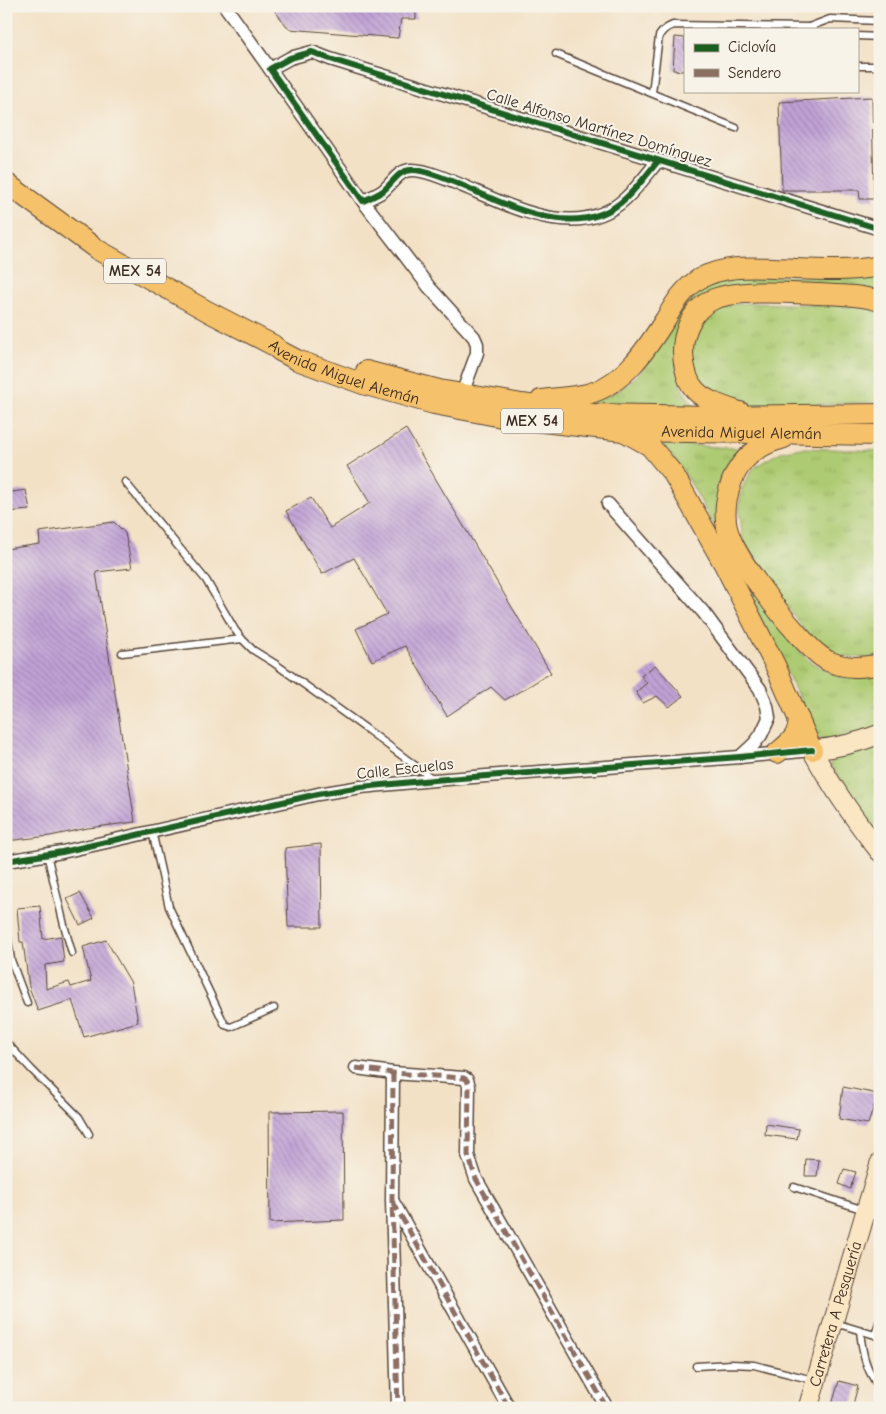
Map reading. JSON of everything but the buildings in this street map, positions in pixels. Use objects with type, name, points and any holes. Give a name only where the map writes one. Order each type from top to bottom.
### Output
[{"type":"main road","name":"Avenida Miguel Alemán","points":[[6,183],[98,250],[209,312],[273,345],[283,345],[302,350],[366,378],[434,404],[516,419],[623,431],[880,435]]},
{"type":"main road","points":[[522,404],[588,393],[617,380],[645,350],[688,288],[699,280],[718,271],[732,268],[849,270],[880,266]]},
{"type":"main road","points":[[752,415],[726,407],[703,396],[695,390],[686,375],[682,352],[683,342],[687,328],[693,317],[702,307],[713,300],[737,294],[795,293],[866,297],[880,301]]},
{"type":"main road","name":"Avenida Miguel Alemán","points":[[366,378],[593,414],[714,416],[880,414]]},
{"type":"main road","points":[[623,431],[650,446],[674,475],[775,665],[812,750],[836,790],[880,852]]},
{"type":"main road","points":[[803,434],[763,445],[746,458],[734,474],[728,492],[724,516],[730,537],[756,581],[784,618],[818,654],[828,661],[851,668],[880,664]]},
{"type":"main road","points":[[777,754],[794,737],[798,728],[799,718]]},
{"type":"main road","points":[[812,750],[834,748],[862,741],[878,734]]},
{"type":"main road","name":"Carretera A Pesquería","points":[[808,1408],[880,1163]]},
{"type":"street","points":[[225,6],[363,201],[429,287],[474,337],[477,344],[477,353],[462,394]]},
{"type":"street","name":"Calle Alfonso Martínez Domínguez","points":[[270,68],[290,58],[312,52],[880,229]]},
{"type":"street","points":[[363,201],[380,193],[404,171],[412,170],[423,171],[457,183],[535,215],[566,220],[587,219],[602,215],[625,199],[658,161]]},
{"type":"street","points":[[608,504],[704,613],[760,689],[767,706],[768,718],[754,744],[740,757]]},
{"type":"street","name":"Calle Escuelas","points":[[6,861],[48,854],[325,792],[361,787],[812,750]]},
{"type":"street","points":[[356,1068],[393,1073],[464,1078],[467,1080],[469,1086],[468,1155],[476,1179],[607,1408]]},
{"type":"street","points":[[393,1073],[392,1200],[398,1408]]},
{"type":"street","points":[[392,1200],[509,1408]]},
{"type":"lane","points":[[652,93],[659,36],[673,25],[811,28],[830,20],[880,21]]},
{"type":"lane","points":[[858,36],[880,37]]},
{"type":"lane","points":[[556,54],[736,128]]},
{"type":"lane","points":[[858,66],[880,66]]},
{"type":"lane","points":[[124,482],[206,580],[235,630],[253,650],[350,717],[434,780]]},
{"type":"lane","points":[[122,653],[242,639]]},
{"type":"lane","points":[[152,831],[169,906],[225,1025],[231,1028],[274,1008]]},
{"type":"lane","points":[[48,854],[72,953]]},
{"type":"lane","points":[[6,924],[11,960],[27,1003]]},
{"type":"lane","points":[[6,1042],[79,1117],[89,1134]]},
{"type":"lane","points":[[794,1187],[865,1210]]},
{"type":"lane","points":[[834,1323],[878,1336],[880,1320]]},
{"type":"lane","points":[[860,1331],[862,1352],[866,1366],[880,1389]]},
{"type":"lane","points":[[696,1366],[754,1365],[816,1381]]},
{"type":"green space","points":[[880,276],[880,291],[704,296],[680,386],[694,406],[590,403],[617,392],[640,373],[658,348],[673,320],[691,298],[709,285],[729,277]]},
{"type":"green space","points":[[746,303],[863,306],[880,310],[880,402],[755,407],[733,403],[703,389],[695,375],[691,357],[697,327],[704,317],[713,310]]},
{"type":"green space","points":[[661,443],[746,449],[721,509],[771,614],[793,644],[809,661],[823,669],[839,676],[859,679],[880,675],[880,730],[822,741],[816,734],[757,610],[706,511],[686,476]]},
{"type":"green space","points":[[802,448],[880,451],[880,658],[835,657],[807,635],[743,541],[739,507],[742,488],[753,469],[781,452]]},
{"type":"green space","points":[[880,744],[880,836],[831,766],[831,760],[833,757]]},
{"type":"marked path","points":[[356,1068],[393,1073],[464,1078],[467,1080],[469,1086],[468,1155],[476,1179],[607,1408]]},
{"type":"marked path","points":[[393,1073],[392,1200],[398,1408]]},
{"type":"marked path","points":[[393,1202],[509,1408]]},
{"type":"cycle path","points":[[658,161],[626,198],[608,211],[589,218],[570,220],[549,218],[508,205],[442,177],[413,170],[400,174],[383,191],[363,201],[270,69],[290,58],[312,52],[880,229]]},
{"type":"cycle path","points":[[6,861],[62,852],[318,794],[361,787],[812,750]]}]
